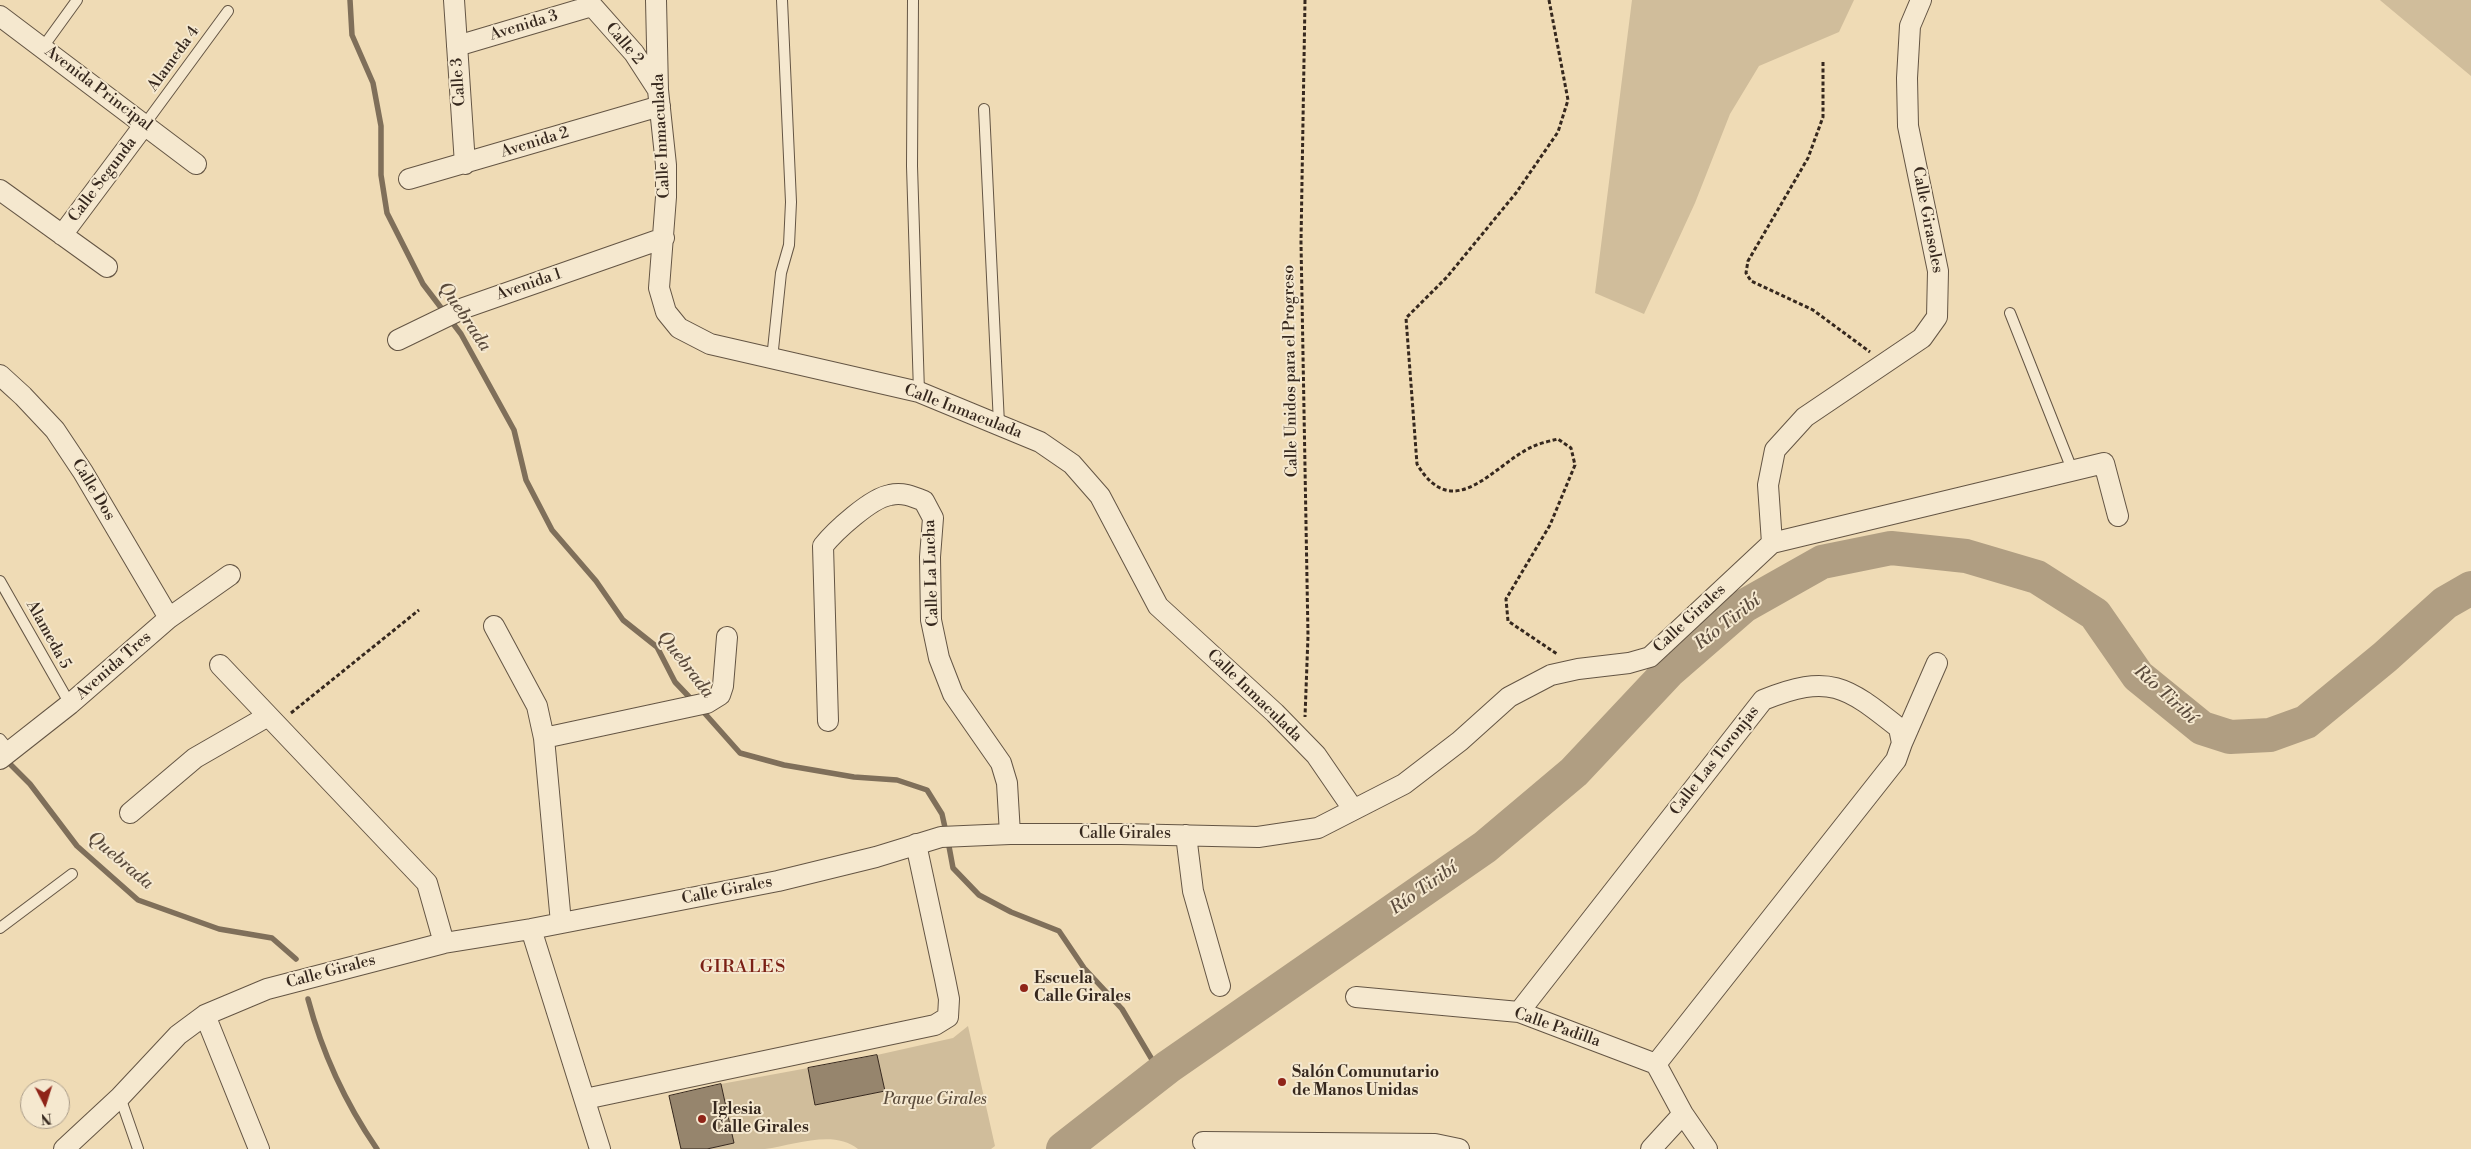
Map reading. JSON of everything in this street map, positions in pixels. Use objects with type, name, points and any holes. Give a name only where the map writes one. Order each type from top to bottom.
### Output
[{"type":"street","name":"Calle 3","points":[[454,0],[466,164]]},
{"type":"street","name":"Calle Inmaculada","points":[[656,0],[659,98],[666,165],[664,238],[659,288],[666,312],[679,328],[710,344],[848,374],[919,392],[1040,442],[1072,464],[1100,496],[1158,606],[1304,742],[1316,755],[1353,810]]},
{"type":"street","name":"Calle Girasoles","points":[[1772,543],[1768,485],[1776,450],[1804,417],[1922,338],[1937,317],[1938,271],[1908,126],[1907,78],[1910,26],[1920,0]]},
{"type":"street","name":"Avenida 3","points":[[457,46],[589,3]]},
{"type":"street","name":"Calle 2","points":[[589,3],[634,53],[659,98]]},
{"type":"street","name":"Avenida Principal","points":[[0,16],[196,164]]},
{"type":"street","name":"Avenida 2","points":[[409,179],[466,164],[659,98]]},
{"type":"street","name":"Calle Segunda","points":[[62,235],[145,124]]},
{"type":"street","points":[[0,190],[107,267]]},
{"type":"street","name":"Avenida 1","points":[[398,340],[464,308],[664,238]]},
{"type":"street","name":"Calle Dos","points":[[0,375],[55,430],[83,472],[169,618]]},
{"type":"street","name":"Calle Girales","points":[[64,1149],[120,1097],[178,1035],[205,1015],[267,989],[444,943],[531,929],[778,881],[876,857],[941,838],[1010,834],[1258,837],[1318,828],[1404,784],[1460,741],[1509,697],[1551,675],[1578,669],[1629,663],[1650,657],[1772,543],[2104,463],[2118,516]]},
{"type":"street","name":"Calle La Lucha","points":[[828,721],[823,546],[837,529],[888,495],[906,494],[924,500],[933,518],[930,557],[931,620],[938,658],[953,694],[1000,763],[1007,783],[1010,834]]},
{"type":"street","name":"Avenida Tres","points":[[3,750],[70,704],[169,618],[230,575]]},
{"type":"street","points":[[494,626],[537,706],[544,738],[561,923]]},
{"type":"street","points":[[544,738],[707,702],[720,695],[723,686],[727,637]]},
{"type":"street","points":[[1707,1149],[1683,1114],[1656,1064],[1896,760],[1938,663]]},
{"type":"street","points":[[220,665],[427,883],[444,943]]},
{"type":"street","name":"Calle Las Toronjas","points":[[1518,1012],[1763,700],[1786,691],[1819,685],[1842,689],[1869,704],[1899,728],[1902,743]]},
{"type":"street","points":[[130,813],[195,758],[272,720]]},
{"type":"street","points":[[1186,835],[1193,891],[1220,986]]},
{"type":"street","points":[[585,1099],[935,1025],[948,1017],[949,999],[946,979],[916,844]]},
{"type":"street","points":[[531,929],[600,1149]]},
{"type":"street","name":"Calle Padilla","points":[[1356,997],[1518,1012],[1656,1064]]},
{"type":"street","points":[[205,1015],[259,1149]]},
{"type":"street","points":[[1651,1149],[1683,1114]]},
{"type":"street","points":[[1202,1145],[1301,1147],[1435,1146],[1459,1149]]},
{"type":"lane","points":[[43,48],[78,0]]},
{"type":"lane","points":[[772,359],[780,273],[788,245],[791,202],[782,0]]},
{"type":"lane","points":[[913,0],[912,166],[919,392]]},
{"type":"lane","name":"Alameda 4","points":[[145,124],[228,11]]},
{"type":"lane","points":[[984,109],[999,424]]},
{"type":"lane","points":[[2010,313],[2073,472]]},
{"type":"lane","name":"Alameda 5","points":[[0,581],[70,704]]},
{"type":"lane","points":[[0,928],[72,874]]},
{"type":"lane","points":[[120,1097],[138,1149]]},
{"type":"path","name":"Calle Unidos para el Progreso","points":[[1304,0],[1301,242],[1308,636],[1304,742]]},
{"type":"path","points":[[1549,0],[1568,100],[1558,132],[1516,193],[1448,277],[1406,318],[1418,464],[1426,480],[1441,490],[1463,490],[1491,476],[1531,447],[1558,439],[1571,448],[1575,465],[1550,525],[1506,598],[1508,621],[1578,669]]},
{"type":"path","points":[[1824,62],[1823,117],[1808,158],[1748,261],[1746,273],[1751,281],[1813,310],[1885,362]]},
{"type":"path","points":[[272,720],[419,610]]},
{"type":"green space","points":[[1632,0],[1854,0],[1839,32],[1759,66],[1730,114],[1695,203],[1644,314],[1595,293]]},
{"type":"green space","points":[[2471,0],[2471,76],[2381,1]]},
{"type":"green space","name":"Parque Girales","points":[[968,1026],[995,1146],[991,1149],[858,1149],[848,1143],[826,1139],[765,1149],[707,1149],[734,1143],[721,1084],[808,1068],[815,1105],[885,1091],[877,1055],[953,1038]]},
{"type":"building","points":[[877,1055],[885,1091],[815,1105],[808,1068]]},
{"type":"building","name":"Iglesia Calle Girales","points":[[721,1084],[734,1143],[707,1149],[681,1149],[669,1096]]},
{"type":"waterway","name":"Quebrada","points":[[350,0],[352,35],[373,83],[381,126],[381,175],[387,213],[423,284],[461,334],[514,430],[526,480],[552,530],[596,581],[623,620],[657,647],[675,682],[694,702]]},
{"type":"waterway","name":"Río Tiribí","points":[[1063,1149],[1168,1067],[1485,847],[1574,772],[1668,672],[1744,606],[1822,562],[1891,548],[1966,556],[2037,577],[2095,614],[2138,676],[2202,728],[2230,737],[2270,735],[2306,722],[2385,657],[2445,603],[2471,588]]},
{"type":"waterway","name":"Quebrada","points":[[700,708],[740,753],[784,765],[854,777],[897,780],[927,790],[942,814],[946,832]]},
{"type":"waterway","name":"Quebrada","points":[[9,763],[30,784],[77,846],[138,900],[219,929],[272,938],[296,959]]},
{"type":"waterway","name":"Quebrada","points":[[948,841],[953,868],[979,895],[1011,912],[1059,931],[1084,968],[1122,1009],[1160,1073]]},
{"type":"waterway","name":"Quebrada","points":[[308,999],[320,1038],[336,1077],[355,1114],[377,1149]]},
{"type":"place","name":"Escuela Calle Girales","points":[[1024,988]]},
{"type":"place","name":"Salón Comunutario de Manos Unidas","points":[[1282,1082]]},
{"type":"place","name":"Iglesia Calle Girales","points":[[702,1119]]},
{"type":"district","name":"GIRALES","points":[[743,968]]}]
